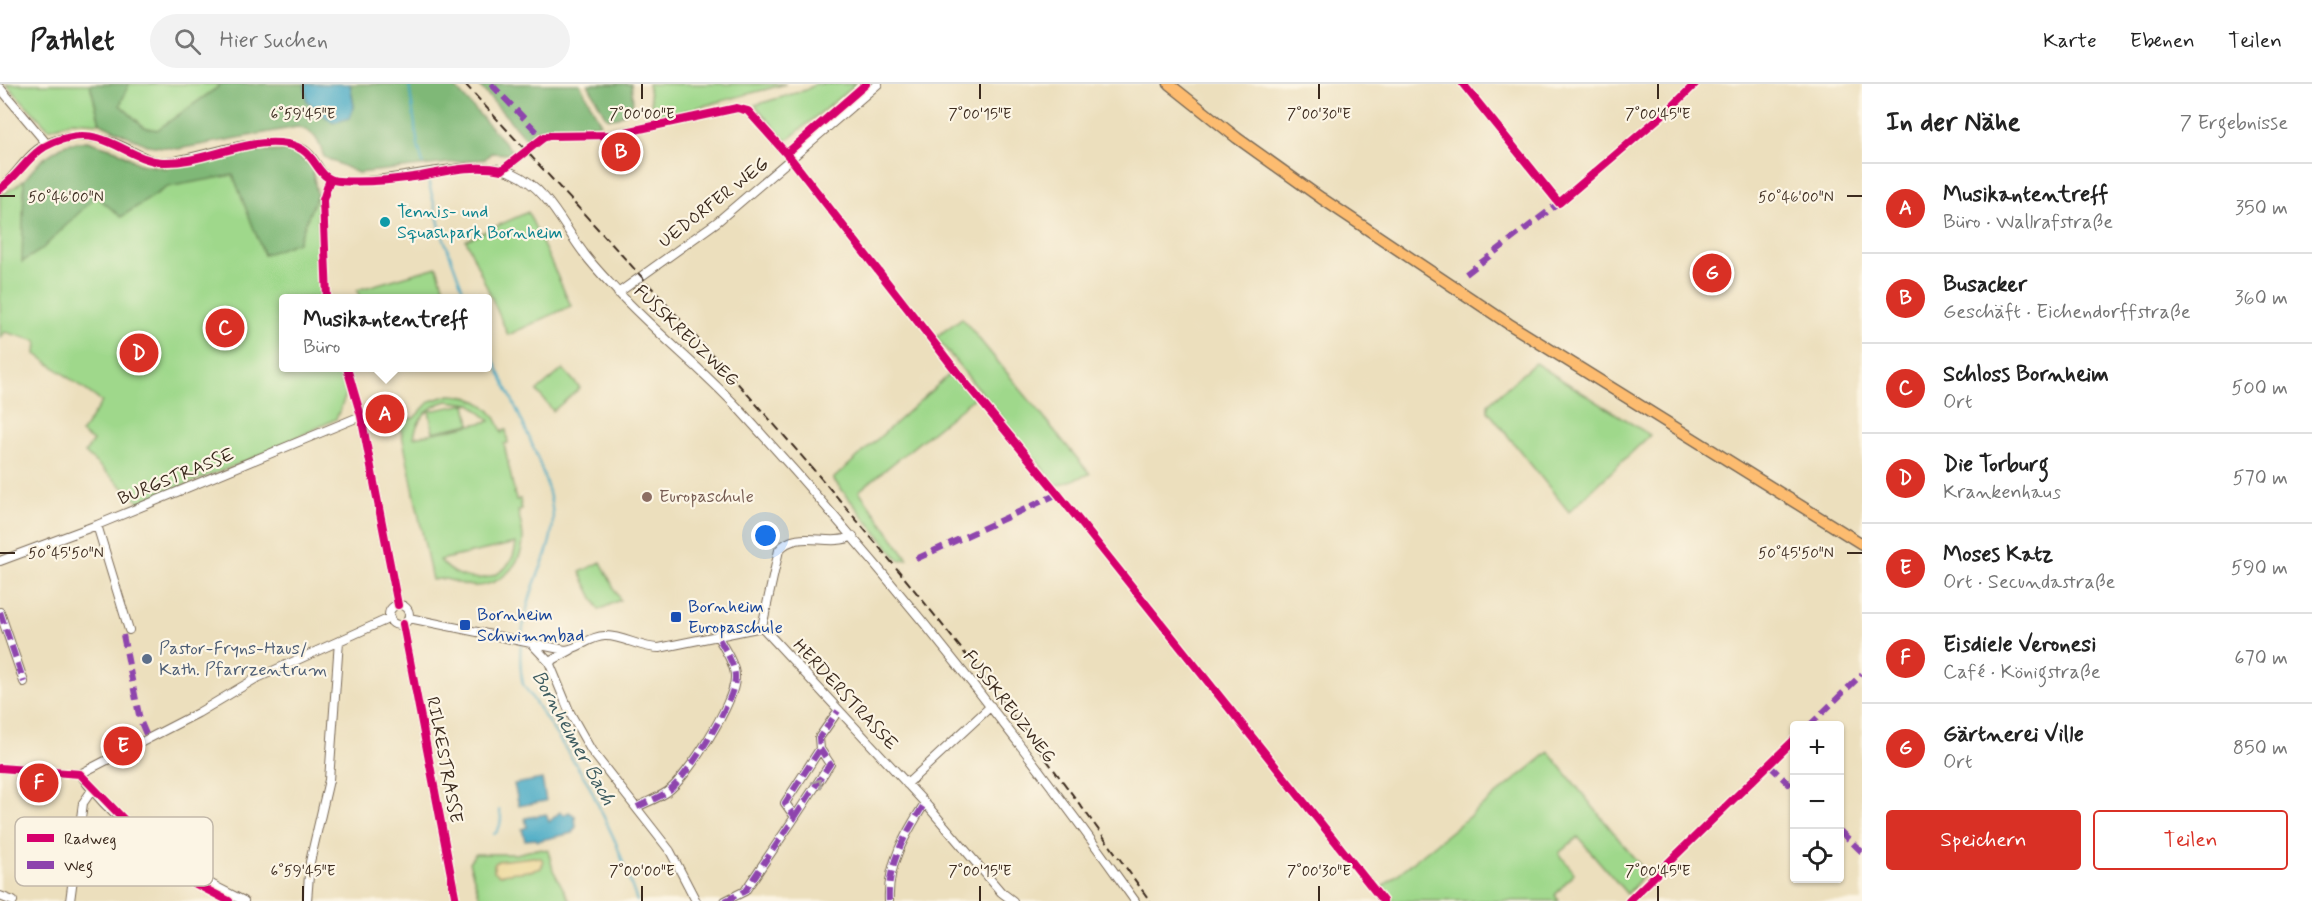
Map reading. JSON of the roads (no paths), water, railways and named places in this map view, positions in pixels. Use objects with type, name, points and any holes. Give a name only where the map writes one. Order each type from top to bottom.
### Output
[{"type":"main road","points":[[1169,84],[1237,138],[1321,198],[1509,324],[1862,544]]},
{"type":"street","name":"UEDORFER WEG","points":[[618,293],[717,222],[878,84]]},
{"type":"street","points":[[0,88],[47,144]]},
{"type":"street","points":[[501,170],[543,138],[549,136],[612,135],[737,108],[748,111],[792,160]]},
{"type":"street","points":[[0,189],[33,153],[47,144],[67,138],[89,137],[118,144],[145,159],[164,162],[261,143],[287,144],[308,152],[321,173],[330,179],[323,200],[327,294]]},
{"type":"street","name":"FUSSKREUZWEG","points":[[330,179],[369,181],[489,167],[526,180],[546,197],[585,255],[618,293],[712,381],[853,536],[991,706],[1135,901]]},
{"type":"street","points":[[348,372],[361,416],[398,605]]},
{"type":"street","name":"BURGSTRASSE","points":[[0,561],[97,525],[361,416]]},
{"type":"street","points":[[97,525],[129,630]]},
{"type":"street","points":[[549,662],[604,635],[650,648],[762,627],[778,550],[782,546],[790,541],[802,539],[835,542],[853,536]]},
{"type":"street","points":[[390,618],[391,609],[398,605]]},
{"type":"street","points":[[398,605],[407,609],[406,621]]},
{"type":"street","points":[[0,612],[24,682]]},
{"type":"street","points":[[390,618],[397,624],[406,621],[572,650]]},
{"type":"street","points":[[0,768],[80,774],[255,680],[390,618]]},
{"type":"street","name":"RILKESTRASSE","points":[[406,621],[456,901]]},
{"type":"street","name":"HERDERSTRASSE","points":[[762,627],[925,803],[1001,892],[1012,901]]},
{"type":"street","points":[[637,807],[666,792],[679,781],[698,755],[734,691],[736,674],[717,635]]},
{"type":"street","points":[[308,901],[310,862],[329,780],[339,641]]},
{"type":"street","points":[[531,643],[549,662],[570,713],[591,750],[670,851],[696,901]]},
{"type":"street","points":[[907,784],[991,706]]},
{"type":"street","points":[[726,901],[745,891],[830,764],[820,749],[819,738],[838,711]]},
{"type":"street","points":[[795,817],[785,803],[820,749]]},
{"type":"street","points":[[80,774],[92,790],[121,817]]},
{"type":"street","points":[[81,817],[83,802],[92,790]]},
{"type":"street","points":[[889,901],[889,877],[893,864],[904,837],[925,803]]},
{"type":"street","points":[[213,884],[244,901]]},
{"type":"street","points":[[70,901],[72,886]]},
{"type":"street","points":[[0,896],[13,901]]},
{"type":"water","points":[[305,84],[350,84],[354,106],[350,118],[333,123],[307,101]]},
{"type":"water","points":[[542,779],[546,801],[519,806],[514,784]]},
{"type":"water","points":[[560,812],[564,815],[569,812],[575,816],[576,827],[572,833],[537,841],[536,839],[525,840],[522,829],[527,827],[525,818],[546,814],[549,822]]},
{"type":"waterway","name":"Bornheimer Bach","points":[[409,84],[418,146],[423,164]]},
{"type":"waterway","name":"Bornheimer Bach","points":[[428,180],[441,231],[465,294]]},
{"type":"waterway","name":"Bornheimer Bach","points":[[492,357],[537,457],[551,502],[553,520],[549,546],[534,585],[524,621],[520,660],[523,684],[588,783],[616,843],[637,901]]},
{"type":"waterway","points":[[494,834],[500,824],[499,810]]},
{"type":"railway","points":[[465,84],[741,387],[873,540],[995,692],[1150,901]]},
{"type":"place","name":"Busacker","points":[[621,152]]},
{"type":"place","name":"Tennis- und Squashpark Bornheim","points":[[385,222]]},
{"type":"place","name":"Gärtnerei Ville","points":[[1712,273]]},
{"type":"place","name":"Schloss Bornheim","points":[[225,328]]},
{"type":"place","name":"Die Torburg","points":[[139,353]]},
{"type":"place","name":"Musikantentreff","points":[[385,414]]},
{"type":"place","name":"Europaschule","points":[[647,497]]},
{"type":"place","name":"Bornheim Europaschule","points":[[676,617]]},
{"type":"place","name":"Bornheim Schwimmbad","points":[[465,625]]},
{"type":"place","name":"Pastor-Fryns-Haus/ Kath. Pfarrzentrum","points":[[147,659]]},
{"type":"place","name":"Moses Katz","points":[[123,746]]},
{"type":"place","name":"Eisdiele Veronesi","points":[[39,783]]}]
